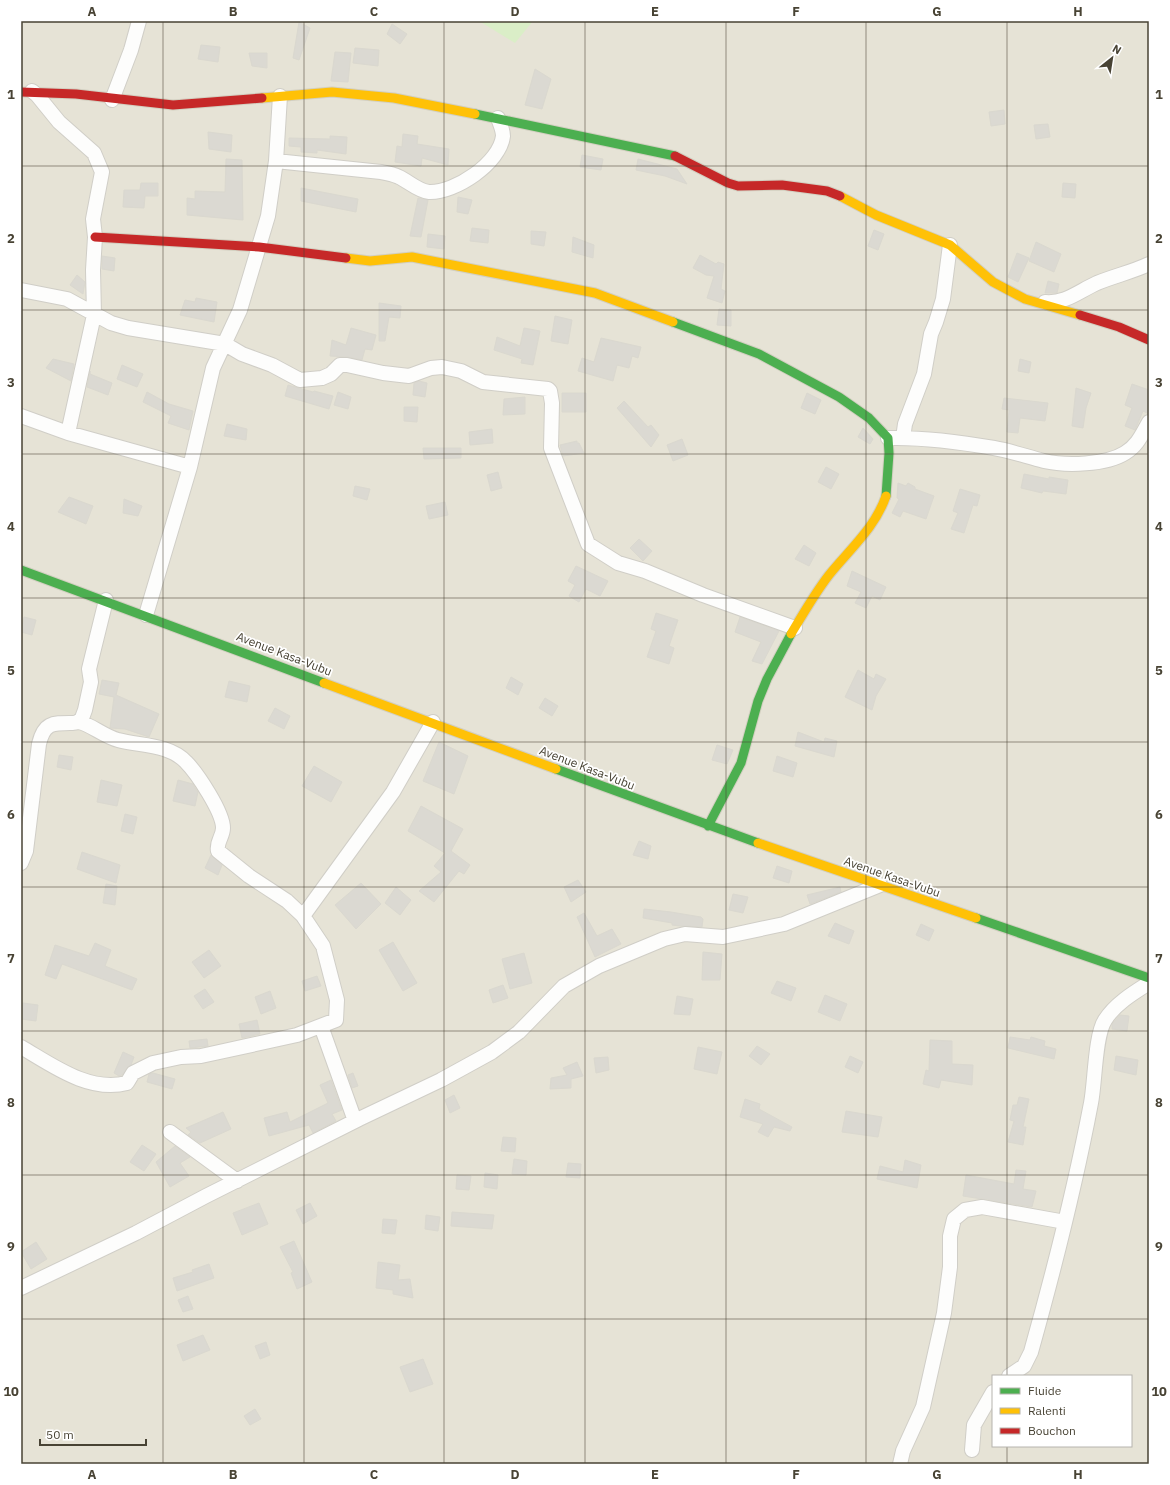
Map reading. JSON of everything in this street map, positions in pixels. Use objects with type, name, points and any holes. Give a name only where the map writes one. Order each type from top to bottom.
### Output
[{"type":"main road","points":[[21,92],[37,95],[76,94],[153,105],[187,105],[280,96],[348,92],[394,98],[498,118],[682,158],[728,183],[738,186],[782,185],[827,191],[876,216],[950,245],[993,282],[1025,299],[1119,327],[1149,340]]},
{"type":"main road","points":[[95,237],[258,247],[370,261],[412,257],[595,294],[759,354],[839,397],[869,418],[888,438],[890,453],[886,495],[881,510],[868,531],[830,575],[810,602],[767,679],[758,701],[741,763],[708,826]]},
{"type":"main road","name":"Avenue Kasa-Vubu","points":[[21,570],[106,600],[708,826],[1149,978]]},
{"type":"street","points":[[112,100],[132,50],[139,21]]},
{"type":"street","points":[[21,83],[37,95],[60,122],[87,146],[99,162],[102,172],[93,219],[95,237],[93,270],[94,315],[68,433]]},
{"type":"street","points":[[146,615],[190,467],[213,368],[240,310],[268,216],[276,161],[280,96]]},
{"type":"street","points":[[276,161],[381,172],[398,176],[420,189],[429,192],[437,191],[454,186],[466,179],[484,167],[496,155],[503,134],[498,118]]},
{"type":"street","points":[[903,438],[905,424],[924,374],[931,334],[943,299],[950,245]]},
{"type":"street","points":[[1025,299],[1055,303],[1098,283],[1138,270],[1149,264]]},
{"type":"street","points":[[21,290],[67,299],[111,323],[135,330],[224,344],[242,354],[272,365],[300,380],[322,378],[331,374],[340,365],[409,376],[431,368],[442,367],[461,371],[484,382],[548,389],[550,391],[552,403],[551,448],[588,544],[618,563],[645,571],[703,595],[795,628]]},
{"type":"street","points":[[21,416],[68,433],[190,467]]},
{"type":"street","points":[[888,438],[903,438],[995,448],[1045,461],[1083,464],[1116,458],[1125,454],[1142,438],[1149,422]]},
{"type":"street","points":[[78,722],[82,718],[85,710],[91,682],[89,669],[106,600]]},
{"type":"street","points":[[21,863],[26,850],[37,760],[42,734],[48,727],[55,723],[78,722],[116,740],[151,745],[178,755],[186,761],[195,772],[217,807],[222,819],[223,829],[217,845],[218,851],[249,876],[286,901],[304,916],[323,946],[337,1000],[336,1020],[321,1026],[297,1035],[201,1056],[181,1057],[154,1063],[140,1068],[133,1073],[127,1084],[119,1086],[78,1080],[21,1047]]},
{"type":"street","points":[[304,916],[393,792],[432,722]]},
{"type":"street","points":[[21,1288],[136,1233],[237,1180],[441,1080],[492,1052],[519,1032],[564,986],[599,966],[664,939],[684,934],[723,937],[784,924],[880,885]]},
{"type":"street","points":[[1010,1375],[1024,1366],[1031,1352],[1075,1186],[1081,1148],[1091,1103],[1099,1032],[1104,1020],[1112,1011],[1129,996],[1149,983]]},
{"type":"street","points":[[321,1026],[355,1121]]},
{"type":"street","points":[[170,1132],[237,1180]]},
{"type":"street","points":[[900,1464],[903,1451],[923,1407],[944,1313],[950,1267],[950,1236],[954,1219],[966,1210],[982,1207],[1065,1222]]},
{"type":"street","points":[[972,1450],[974,1425],[992,1394]]},
{"type":"shaded area","points":[[21,21],[1149,21],[1149,1464],[21,1464]]},
{"type":"green space","points":[[479,21],[533,21],[515,43]]},
{"type":"building","points":[[299,22],[310,28],[299,60],[293,58]]},
{"type":"building","points":[[392,24],[407,34],[400,44],[387,34]]},
{"type":"building","points":[[201,45],[220,47],[218,62],[198,59]]},
{"type":"building","points":[[355,48],[379,50],[378,66],[353,63]]},
{"type":"building","points":[[335,52],[351,53],[348,82],[331,81]]},
{"type":"building","points":[[249,53],[267,53],[267,68],[252,66]]},
{"type":"building","points":[[535,69],[551,79],[542,109],[525,105]]},
{"type":"building","points":[[1004,110],[1005,124],[991,126],[989,112]]},
{"type":"building","points":[[1048,124],[1050,137],[1036,139],[1034,125]]},
{"type":"building","points":[[208,132],[232,135],[231,152],[209,149]]},
{"type":"building","points":[[403,134],[418,136],[417,144],[449,149],[448,165],[422,158],[421,166],[395,162],[397,146],[402,147]]},
{"type":"building","points":[[330,136],[347,137],[346,154],[317,150],[317,153],[301,152],[301,147],[289,146],[289,138],[330,139]]},
{"type":"building","points":[[582,155],[603,159],[601,170],[580,167]]},
{"type":"building","points":[[226,159],[242,160],[243,220],[187,215],[187,198],[195,199],[195,191],[225,192]]},
{"type":"building","points":[[638,159],[677,169],[687,184],[665,176],[636,170]]},
{"type":"building","points":[[141,183],[158,183],[158,196],[145,196],[144,208],[123,207],[124,190],[140,190]]},
{"type":"building","points":[[1063,183],[1076,184],[1075,198],[1062,197]]},
{"type":"building","points":[[301,188],[358,199],[356,212],[301,201]]},
{"type":"building","points":[[458,197],[472,200],[468,214],[457,212]]},
{"type":"building","points":[[418,198],[428,200],[421,237],[410,236]]},
{"type":"building","points":[[472,228],[489,230],[488,243],[470,241]]},
{"type":"building","points":[[874,230],[884,234],[878,250],[868,246]]},
{"type":"building","points":[[531,231],[546,232],[544,246],[531,244]]},
{"type":"building","points":[[428,234],[445,236],[444,249],[427,247]]},
{"type":"building","points":[[573,237],[594,245],[593,258],[572,252]]},
{"type":"building","points":[[1036,242],[1061,254],[1054,272],[1029,261]]},
{"type":"building","points":[[1017,253],[1029,258],[1018,282],[1008,277]]},
{"type":"building","points":[[700,255],[716,264],[718,262],[724,264],[721,289],[725,291],[722,303],[707,298],[714,276],[706,275],[693,268]]},
{"type":"building","points":[[102,256],[115,258],[114,271],[102,269]]},
{"type":"building","points":[[77,275],[85,282],[83,294],[70,285]]},
{"type":"building","points":[[1048,281],[1059,284],[1057,293],[1045,293]]},
{"type":"building","points":[[196,298],[217,302],[214,322],[180,315],[185,300],[195,302]]},
{"type":"building","points":[[379,303],[401,306],[400,318],[389,317],[385,341],[379,341]]},
{"type":"building","points":[[719,309],[731,310],[731,326],[717,325]]},
{"type":"building","points":[[555,316],[572,320],[568,344],[551,341]]},
{"type":"building","points":[[351,328],[376,335],[372,350],[365,349],[362,360],[330,356],[332,340],[346,345]]},
{"type":"building","points":[[524,328],[540,331],[533,365],[521,363],[522,359],[494,350],[497,337],[520,346]]},
{"type":"building","points":[[601,338],[641,347],[638,358],[632,356],[629,368],[617,365],[613,381],[578,371],[582,358],[594,362]]},
{"type":"building","points":[[53,359],[74,364],[71,381],[46,368]]},
{"type":"building","points":[[1020,359],[1031,362],[1029,373],[1018,371]]},
{"type":"building","points":[[122,365],[143,374],[137,387],[117,379]]},
{"type":"building","points":[[90,371],[90,374],[112,383],[108,395],[87,387]]},
{"type":"building","points":[[419,381],[427,383],[425,397],[413,395],[414,383]]},
{"type":"building","points":[[1132,384],[1149,390],[1149,414],[1143,411],[1135,430],[1125,426],[1132,408],[1125,405]]},
{"type":"building","points":[[288,385],[333,396],[329,409],[285,396]]},
{"type":"building","points":[[1076,388],[1091,393],[1086,408],[1083,428],[1072,426]]},
{"type":"building","points":[[147,392],[169,404],[193,411],[189,430],[168,423],[171,416],[143,402]]},
{"type":"building","points":[[338,392],[351,397],[348,409],[334,405]]},
{"type":"building","points":[[562,393],[586,393],[586,412],[562,412]]},
{"type":"building","points":[[807,393],[821,400],[815,414],[801,408]]},
{"type":"building","points":[[525,397],[525,414],[503,415],[504,399]]},
{"type":"building","points":[[1004,398],[1048,403],[1045,421],[1020,418],[1018,433],[1007,432],[1009,410],[1002,409]]},
{"type":"building","points":[[624,401],[648,427],[651,425],[659,435],[651,447],[617,408]]},
{"type":"building","points":[[404,407],[418,407],[417,422],[404,421]]},
{"type":"building","points":[[227,424],[247,429],[246,440],[224,436]]},
{"type":"building","points":[[863,428],[873,439],[870,444],[858,437]]},
{"type":"building","points":[[492,429],[493,443],[470,445],[469,432]]},
{"type":"building","points":[[682,439],[688,455],[673,461],[667,445]]},
{"type":"building","points":[[577,441],[584,453],[563,456],[560,445]]},
{"type":"building","points":[[423,448],[461,448],[461,458],[424,459]]},
{"type":"building","points":[[826,467],[839,474],[831,489],[818,482]]},
{"type":"building","points":[[498,472],[502,488],[491,491],[487,475]]},
{"type":"building","points":[[1024,474],[1049,479],[1049,477],[1068,480],[1066,494],[1043,491],[1042,493],[1021,488]]},
{"type":"building","points":[[898,483],[906,486],[908,483],[915,487],[915,489],[934,496],[926,519],[903,511],[900,517],[892,513],[899,499],[897,498]]},
{"type":"building","points":[[355,486],[370,489],[367,500],[353,496]]},
{"type":"building","points":[[960,489],[980,495],[977,506],[973,505],[964,533],[951,529],[958,513],[953,511]]},
{"type":"building","points":[[69,497],[93,506],[86,524],[58,512]]},
{"type":"building","points":[[124,499],[142,506],[138,516],[123,513]]},
{"type":"building","points":[[445,502],[448,515],[429,519],[426,506]]},
{"type":"building","points":[[639,539],[652,551],[643,561],[630,548]]},
{"type":"building","points":[[804,545],[816,553],[809,566],[795,559]]},
{"type":"building","points":[[576,566],[608,581],[600,596],[586,589],[579,602],[569,596],[575,585],[568,581]]},
{"type":"building","points":[[852,571],[886,587],[880,600],[872,596],[866,608],[855,603],[861,592],[847,586]]},
{"type":"building","points":[[656,613],[678,620],[669,646],[674,648],[669,664],[647,657],[656,631],[651,629]]},
{"type":"building","points":[[24,617],[36,620],[32,635],[21,632]]},
{"type":"building","points":[[740,617],[779,631],[762,664],[752,661],[761,642],[735,632]]},
{"type":"building","points":[[858,670],[874,679],[876,674],[886,679],[876,696],[872,710],[845,697]]},
{"type":"building","points":[[511,677],[523,684],[518,695],[506,688]]},
{"type":"building","points":[[102,680],[119,683],[116,695],[159,714],[149,737],[125,729],[110,728],[114,697],[99,694]]},
{"type":"building","points":[[229,681],[250,686],[247,702],[225,697]]},
{"type":"building","points":[[545,698],[558,706],[552,716],[539,708]]},
{"type":"building","points":[[275,708],[290,716],[284,729],[268,721]]},
{"type":"building","points":[[798,732],[824,742],[825,738],[837,741],[834,757],[795,746]]},
{"type":"building","points":[[439,742],[468,756],[454,794],[423,781]]},
{"type":"building","points":[[717,745],[733,750],[727,764],[712,760]]},
{"type":"building","points":[[59,755],[73,757],[71,770],[57,767]]},
{"type":"building","points":[[777,756],[797,763],[793,777],[773,771]]},
{"type":"building","points":[[314,766],[342,782],[331,802],[302,786]]},
{"type":"building","points":[[101,780],[122,785],[117,806],[97,802]]},
{"type":"building","points":[[178,780],[193,784],[198,792],[195,806],[173,801]]},
{"type":"building","points":[[421,806],[463,829],[451,851],[470,865],[464,874],[459,871],[434,902],[419,891],[441,872],[434,866],[445,853],[408,831]]},
{"type":"building","points":[[125,814],[137,817],[133,834],[121,831]]},
{"type":"building","points":[[639,841],[651,846],[648,859],[633,855]]},
{"type":"building","points":[[82,852],[120,865],[116,883],[77,869]]},
{"type":"building","points":[[211,855],[222,865],[218,875],[205,868]]},
{"type":"building","points":[[777,866],[792,871],[789,883],[773,878]]},
{"type":"building","points":[[578,880],[586,892],[571,902],[564,887]]},
{"type":"building","points":[[361,883],[381,904],[356,929],[335,905]]},
{"type":"building","points":[[106,884],[117,886],[115,905],[103,903]]},
{"type":"building","points":[[396,887],[411,900],[400,915],[385,903]]},
{"type":"building","points":[[840,887],[841,892],[810,904],[807,895]]},
{"type":"building","points":[[733,894],[748,897],[743,913],[729,910]]},
{"type":"building","points":[[644,909],[701,917],[703,919],[702,927],[672,925],[672,923],[643,918]]},
{"type":"building","points":[[584,913],[597,936],[612,929],[621,944],[595,957],[577,917]]},
{"type":"building","points":[[835,923],[854,931],[849,944],[828,936]]},
{"type":"building","points":[[921,924],[934,930],[929,941],[916,935]]},
{"type":"building","points":[[393,942],[417,983],[403,991],[379,950]]},
{"type":"building","points":[[95,943],[111,950],[105,966],[137,979],[132,990],[62,964],[56,979],[45,975],[55,945],[89,956]]},
{"type":"building","points":[[209,950],[221,966],[204,978],[192,962]]},
{"type":"building","points":[[703,952],[722,954],[720,980],[702,980]]},
{"type":"building","points":[[524,953],[532,983],[510,989],[502,959]]},
{"type":"building","points":[[317,976],[321,986],[305,991],[302,981]]},
{"type":"building","points":[[777,981],[796,988],[791,1001],[771,993]]},
{"type":"building","points":[[503,985],[508,998],[493,1003],[489,990]]},
{"type":"building","points":[[205,989],[214,1002],[203,1009],[194,996]]},
{"type":"building","points":[[270,991],[276,1008],[261,1014],[255,997]]},
{"type":"building","points":[[825,995],[847,1004],[840,1021],[818,1012]]},
{"type":"building","points":[[677,996],[693,999],[690,1015],[674,1014]]},
{"type":"building","points":[[23,1003],[38,1005],[36,1021],[21,1019]]},
{"type":"building","points":[[1120,1015],[1129,1016],[1127,1031],[1112,1029],[1112,1024]]},
{"type":"building","points":[[257,1020],[260,1034],[242,1038],[239,1024]]},
{"type":"building","points":[[1010,1037],[1030,1040],[1031,1037],[1045,1041],[1044,1046],[1056,1049],[1054,1059],[1008,1048]]},
{"type":"building","points":[[207,1039],[208,1046],[190,1048],[189,1041]]},
{"type":"building","points":[[930,1040],[952,1041],[952,1064],[973,1065],[972,1085],[941,1080],[939,1088],[923,1084],[926,1070],[929,1071]]},
{"type":"building","points":[[757,1046],[770,1054],[761,1065],[749,1056]]},
{"type":"building","points":[[698,1047],[722,1052],[717,1074],[694,1069]]},
{"type":"building","points":[[123,1052],[134,1057],[131,1065],[122,1075],[119,1076],[114,1073]]},
{"type":"building","points":[[850,1056],[863,1062],[858,1073],[845,1067]]},
{"type":"building","points":[[1116,1056],[1138,1060],[1136,1075],[1114,1070]]},
{"type":"building","points":[[608,1057],[609,1070],[596,1073],[594,1058]]},
{"type":"building","points":[[577,1062],[583,1076],[571,1079],[571,1088],[550,1089],[551,1078],[567,1075],[563,1068]]},
{"type":"building","points":[[153,1073],[175,1079],[172,1089],[147,1082],[149,1074]]},
{"type":"building","points":[[353,1073],[358,1086],[352,1088],[348,1075]]},
{"type":"building","points":[[331,1080],[342,1110],[332,1114],[336,1121],[313,1133],[309,1125],[269,1136],[264,1118],[287,1112],[290,1122],[328,1103],[320,1085]]},
{"type":"building","points":[[454,1095],[460,1108],[450,1113],[445,1100]]},
{"type":"building","points":[[1019,1097],[1029,1099],[1023,1127],[1026,1127],[1023,1145],[1008,1142],[1014,1121],[1010,1120],[1013,1105],[1017,1105]]},
{"type":"building","points":[[745,1099],[760,1104],[759,1109],[792,1127],[790,1131],[774,1127],[768,1137],[758,1132],[763,1124],[740,1117]]},
{"type":"building","points":[[846,1111],[882,1117],[878,1137],[842,1132]]},
{"type":"building","points":[[223,1112],[231,1129],[200,1143],[188,1135],[191,1132],[186,1128]]},
{"type":"building","points":[[503,1137],[516,1138],[515,1152],[501,1151]]},
{"type":"building","points":[[142,1145],[156,1154],[144,1171],[130,1162]]},
{"type":"building","points":[[175,1146],[190,1157],[180,1163],[189,1176],[170,1187],[156,1162]]},
{"type":"building","points":[[514,1159],[527,1161],[526,1175],[512,1174]]},
{"type":"building","points":[[905,1160],[921,1165],[917,1188],[877,1179],[880,1166],[903,1172]]},
{"type":"building","points":[[568,1163],[581,1164],[580,1178],[566,1177]]},
{"type":"building","points":[[1016,1170],[1026,1171],[1023,1189],[1036,1191],[1032,1207],[963,1196],[966,1175],[1014,1184]]},
{"type":"building","points":[[485,1173],[498,1175],[497,1189],[484,1187]]},
{"type":"building","points":[[457,1175],[471,1176],[469,1190],[456,1189]]},
{"type":"building","points":[[259,1203],[268,1224],[242,1235],[233,1213]]},
{"type":"building","points":[[310,1203],[317,1216],[303,1224],[296,1210]]},
{"type":"building","points":[[452,1212],[494,1215],[492,1229],[451,1226]]},
{"type":"building","points":[[426,1215],[440,1217],[438,1231],[425,1229]]},
{"type":"building","points":[[383,1219],[397,1220],[395,1234],[382,1233]]},
{"type":"building","points":[[294,1241],[312,1282],[297,1289],[291,1273],[293,1272],[280,1247]]},
{"type":"building","points":[[36,1242],[47,1259],[31,1269],[21,1252]]},
{"type":"building","points":[[378,1262],[400,1265],[398,1280],[410,1279],[413,1298],[393,1294],[393,1290],[376,1288]]},
{"type":"building","points":[[209,1264],[214,1278],[177,1291],[173,1278],[193,1272],[192,1270]]},
{"type":"building","points":[[188,1296],[193,1309],[183,1312],[178,1300]]},
{"type":"building","points":[[203,1335],[210,1350],[183,1361],[177,1345]]},
{"type":"building","points":[[266,1342],[270,1355],[260,1359],[255,1346]]},
{"type":"building","points":[[423,1359],[433,1384],[410,1392],[400,1367]]},
{"type":"building","points":[[255,1409],[261,1419],[250,1425],[244,1416]]},
{"type":"traffic: fast","points":[[475,114],[675,156]]},
{"type":"traffic: fast","points":[[673,322],[759,354],[839,397],[869,418],[888,438],[889,453],[886,496]]},
{"type":"traffic: fast","points":[[21,570],[324,683]]},
{"type":"traffic: fast","points":[[708,826],[741,763],[758,701],[767,679],[791,634]]},
{"type":"traffic: fast","points":[[556,769],[758,843]]},
{"type":"traffic: fast","points":[[976,918],[1149,978]]},
{"type":"traffic: slow","points":[[262,98],[332,92],[394,98],[475,114]]},
{"type":"traffic: slow","points":[[840,196],[876,215],[950,245],[993,282],[1025,299],[1080,315]]},
{"type":"traffic: slow","points":[[346,258],[370,261],[412,257],[595,293],[673,322]]},
{"type":"traffic: slow","points":[[791,634],[829,575],[869,528],[881,508],[886,496]]},
{"type":"traffic: slow","points":[[324,683],[556,769]]},
{"type":"traffic: slow","points":[[758,843],[976,918]]},
{"type":"traffic: jam","points":[[21,92],[76,94],[173,105],[262,98]]},
{"type":"traffic: jam","points":[[675,156],[728,183],[738,186],[782,185],[827,191],[840,196]]},
{"type":"traffic: jam","points":[[95,237],[259,247],[346,258]]},
{"type":"traffic: jam","points":[[1080,315],[1119,327],[1149,340]]}]
